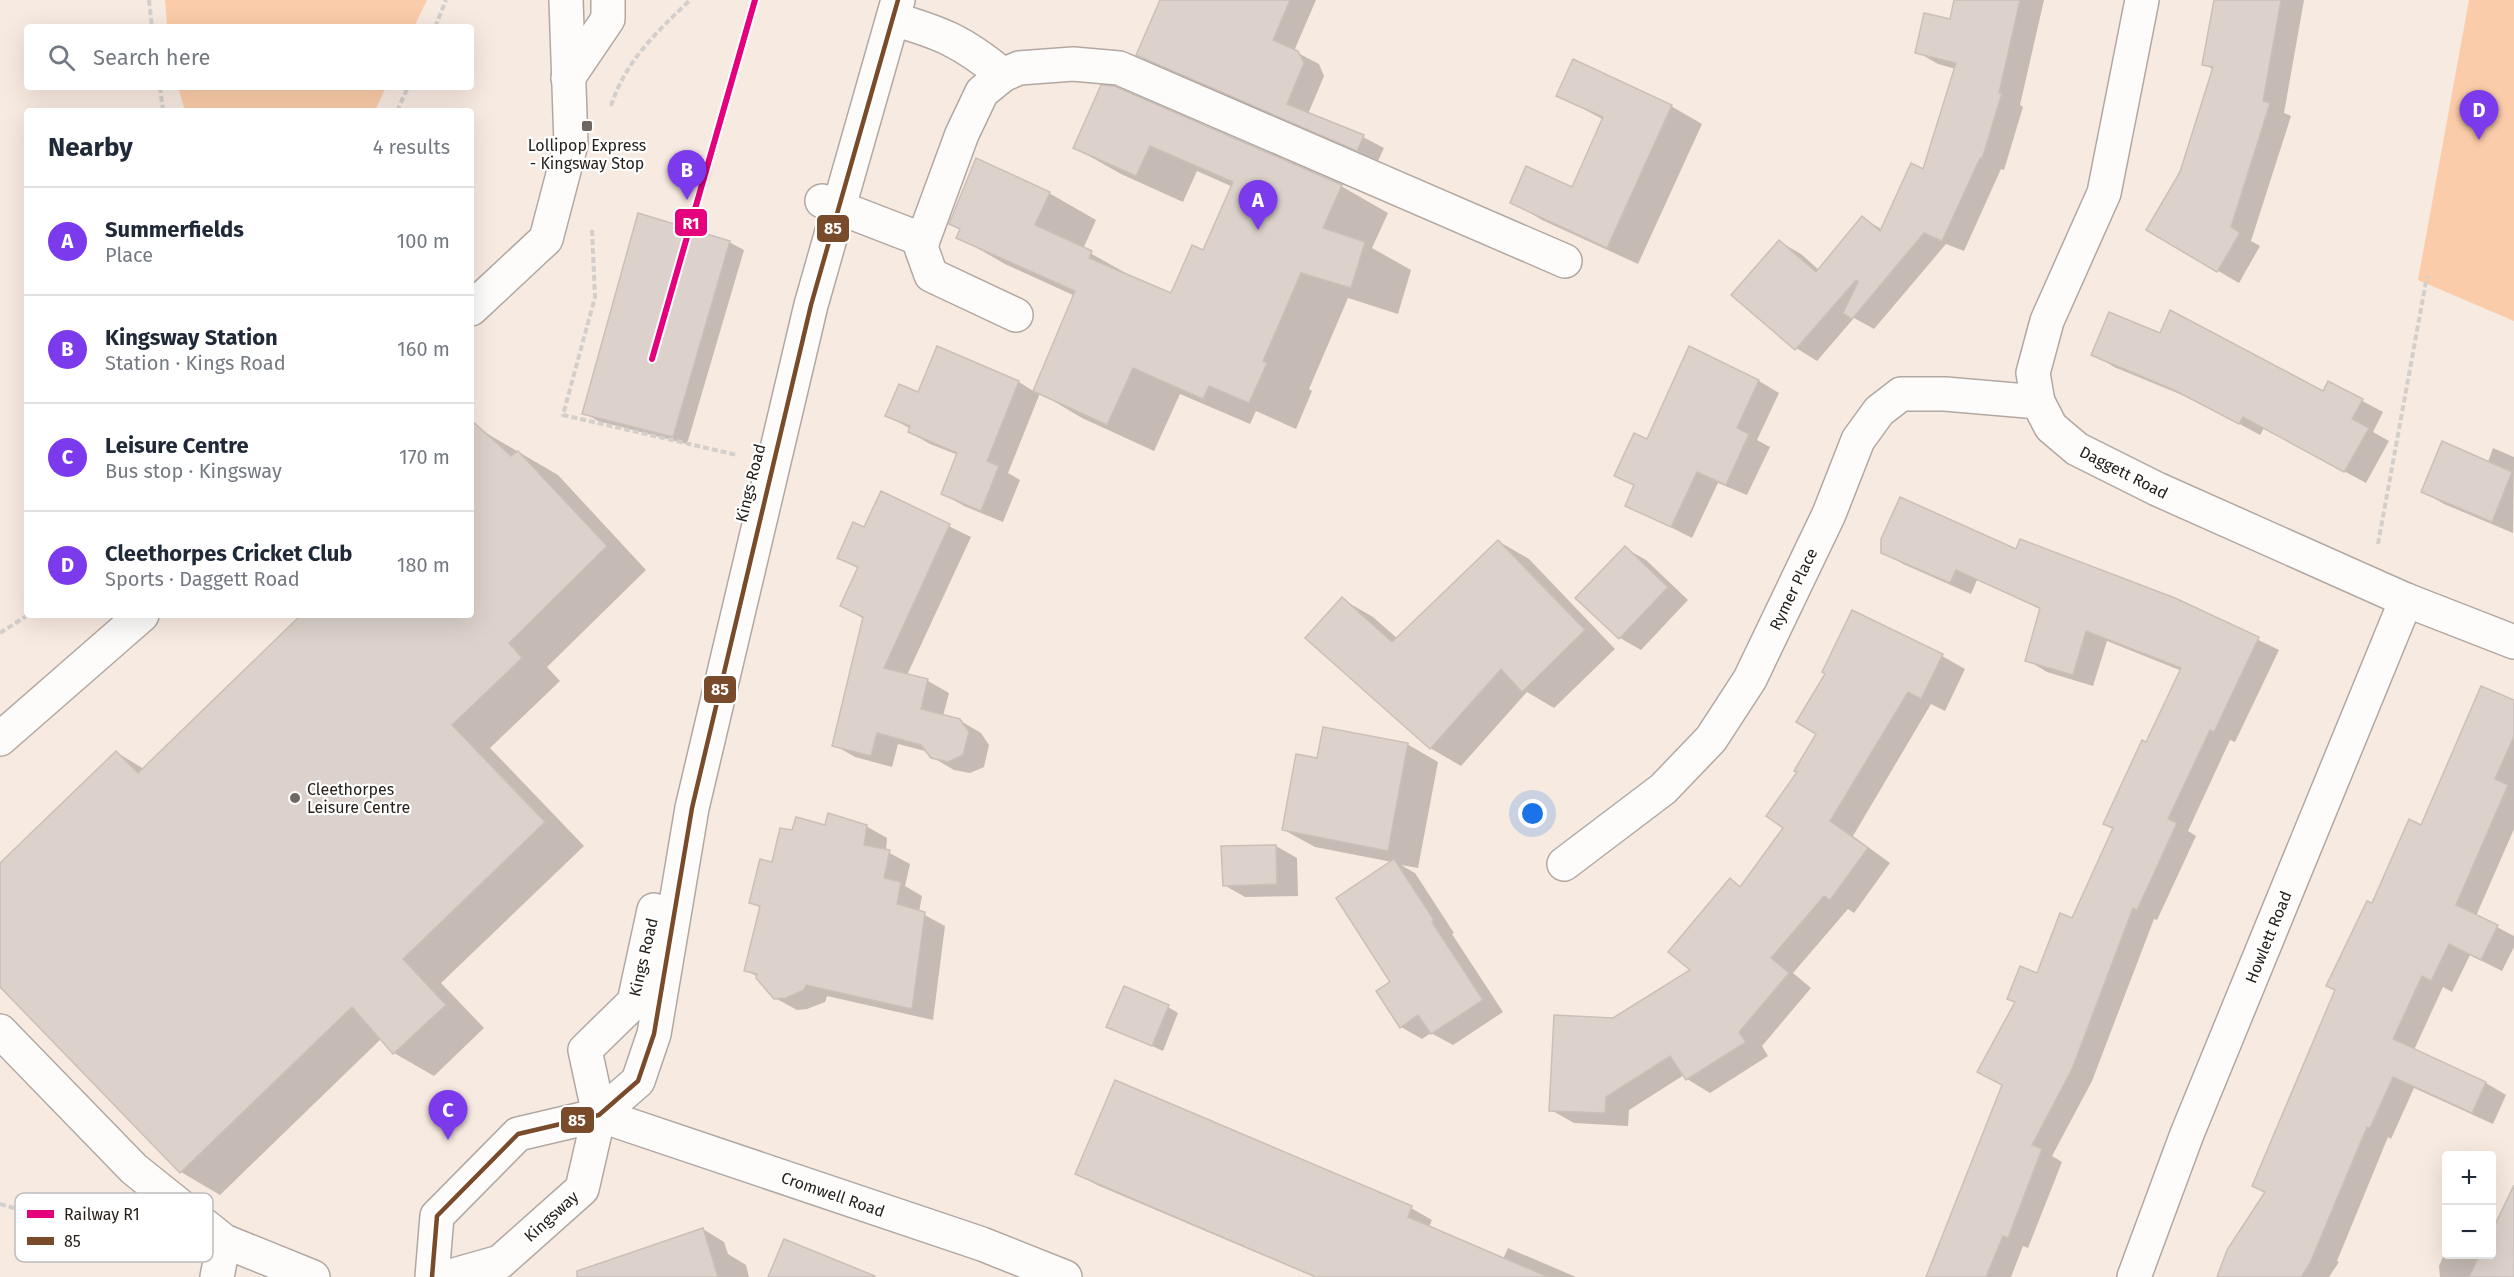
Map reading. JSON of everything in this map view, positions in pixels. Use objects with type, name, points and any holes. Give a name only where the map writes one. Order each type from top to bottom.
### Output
[{"type":"street","points":[[474,306],[546,239],[571,144],[566,0]]},
{"type":"street","points":[[568,78],[608,19],[608,0]]},
{"type":"street","name":"Daggett Road","points":[[2142,0],[2104,193],[2047,321],[2033,373],[2038,402],[2051,427],[2077,449],[2157,489],[2406,600],[2514,642]]},
{"type":"street","points":[[889,6],[975,52],[1003,75]]},
{"type":"street","name":"Kings Road","points":[[831,204],[811,305],[740,564],[634,1002],[585,1050],[599,1115],[638,1081],[654,1034],[692,808],[740,564],[755,459],[889,6]]},
{"type":"street","points":[[1016,315],[931,275],[921,247],[962,134],[982,92],[1003,75],[1019,68],[1073,64],[1119,68],[1565,261]]},
{"type":"street","points":[[831,204],[923,240]]},
{"type":"street","name":"Rymer Place","points":[[1564,864],[1663,789],[1712,739],[1750,679],[1829,514],[1858,440],[1879,411],[1901,394],[1945,394],[2038,402]]},
{"type":"street","name":"Howlett Road","points":[[2134,1277],[2187,1134],[2406,600]]},
{"type":"street","points":[[0,739],[139,618]]},
{"type":"street","points":[[0,1031],[134,1169],[164,1193]]},
{"type":"street","points":[[432,1277],[437,1216],[518,1134],[599,1115]]},
{"type":"street","name":"Kingsway","points":[[447,1277],[500,1262],[582,1189],[599,1115]]},
{"type":"street","name":"Cromwell Road","points":[[599,1115],[982,1244],[1065,1277]]},
{"type":"street","points":[[213,1232],[224,1241],[313,1277]]},
{"type":"street","points":[[217,1277],[224,1241]]},
{"type":"path","points":[[149,0],[152,24]]},
{"type":"path","points":[[436,24],[446,0]]},
{"type":"path","points":[[607,116],[618,82],[644,46],[690,0]]},
{"type":"path","points":[[160,90],[163,108]]},
{"type":"path","points":[[399,108],[407,90]]},
{"type":"path","points":[[592,228],[595,297],[563,415],[755,459]]},
{"type":"path","points":[[2370,583],[2427,276]]},
{"type":"path","points":[[0,633],[24,618]]},
{"type":"path","points":[[0,1204],[15,1208]]},
{"type":"shaded area","points":[[165,0],[427,0],[415,24],[167,24]]},
{"type":"shaded area","points":[[2469,0],[2514,0],[2514,321],[2418,280]]},
{"type":"shaded area","points":[[179,90],[385,90],[376,108],[184,108]]},
{"type":"building","points":[[1160,0],[1290,0],[1273,40],[1298,51],[1304,63],[1287,104],[1364,135],[1357,151],[1136,55]]},
{"type":"building","points":[[1954,0],[2020,0],[1999,93],[2002,93],[1982,159],[1980,158],[1942,241],[1924,233],[1852,319],[1843,313],[1858,282],[1856,280],[1795,350],[1731,295],[1779,240],[1816,272],[1862,216],[1880,231],[1911,163],[1923,169],[1956,63],[1915,53],[1924,13],[1950,19]]},
{"type":"building","points":[[2214,0],[2281,0],[2263,101],[2270,103],[2231,227],[2240,233],[2217,272],[2146,230],[2180,172],[2213,67],[2202,65]]},
{"type":"building","points":[[1573,59],[1672,105],[1607,248],[1510,203],[1526,166],[1572,187],[1603,117],[1556,96]]},
{"type":"building","points":[[1101,85],[1114,86],[1342,185],[1323,228],[1365,242],[1351,288],[1301,273],[1263,361],[1267,363],[1249,403],[1209,386],[1203,399],[1133,368],[1107,425],[1033,391],[1075,291],[956,238],[960,229],[949,224],[976,158],[1050,192],[1035,225],[1092,251],[1089,258],[1171,293],[1192,245],[1203,250],[1233,182],[1150,146],[1136,176],[1073,148]]},
{"type":"building","points":[[638,213],[730,241],[673,437],[582,414]]},
{"type":"building","points":[[2170,310],[2323,391],[2328,381],[2363,399],[2352,419],[2369,428],[2344,472],[2243,417],[2239,424],[2176,391],[2091,355],[2109,312],[2160,333]]},
{"type":"building","points":[[937,346],[1019,381],[987,461],[999,466],[981,511],[941,494],[957,453],[908,432],[910,426],[885,416],[899,384],[918,392]]},
{"type":"building","points":[[1689,346],[1759,380],[1737,428],[1749,434],[1726,485],[1697,472],[1671,527],[1625,506],[1634,485],[1614,476],[1634,433],[1647,439]]},
{"type":"building","name":"Cleethorpes Leisure Centre","points":[[474,423],[511,456],[518,451],[607,546],[509,643],[522,658],[452,725],[545,822],[403,959],[446,1005],[393,1054],[352,1007],[180,1173],[0,987],[0,863],[116,751],[138,773],[298,618],[474,618]]},
{"type":"building","points":[[2442,441],[2512,472],[2492,522],[2421,492]]},
{"type":"building","points":[[881,491],[950,524],[884,668],[928,679],[921,709],[960,719],[969,732],[963,755],[948,762],[931,758],[921,745],[877,733],[871,756],[832,746],[863,617],[840,606],[858,567],[837,558],[853,522],[864,527]]},
{"type":"building","points":[[1900,497],[2016,549],[2020,539],[2175,598],[2259,637],[2214,732],[2210,730],[2168,819],[2177,823],[2137,910],[2133,908],[2072,1069],[2032,1145],[2042,1149],[2008,1238],[2003,1236],[1986,1277],[1926,1277],[2002,1085],[1977,1072],[2015,1002],[2007,999],[2020,966],[2037,973],[2060,913],[2072,918],[2113,828],[2103,824],[2142,740],[2146,742],[2181,668],[2086,631],[2073,675],[2025,661],[2040,608],[1956,570],[1950,583],[1881,553],[1881,539]]},
{"type":"building","points":[[1498,540],[1585,630],[1522,692],[1501,669],[1430,749],[1305,638],[1342,597],[1392,642]]},
{"type":"building","points":[[1625,546],[1668,587],[1619,639],[1575,598]]},
{"type":"building","points":[[1852,610],[1943,654],[1921,699],[1908,692],[1830,821],[1868,848],[1830,900],[1824,896],[1771,958],[1789,973],[1739,1032],[1746,1042],[1686,1080],[1670,1056],[1606,1097],[1605,1113],[1549,1111],[1554,1015],[1613,1018],[1690,970],[1668,952],[1730,878],[1740,887],[1783,828],[1766,816],[1797,772],[1794,771],[1816,734],[1796,722],[1825,674],[1822,672]]},
{"type":"building","points":[[2481,686],[2514,700],[2514,736],[2495,779],[2508,785],[2456,905],[2498,925],[2481,960],[2449,944],[2431,981],[2422,976],[2393,1039],[2486,1082],[2472,1113],[2393,1077],[2370,1128],[2367,1127],[2310,1263],[2301,1277],[2217,1277],[2227,1250],[2265,1192],[2252,1186],[2335,990],[2326,986],[2367,901],[2372,903],[2409,819],[2421,825]]},
{"type":"building","points":[[1323,727],[1408,743],[1388,851],[1282,830],[1296,754],[1317,758]]},
{"type":"building","points":[[828,813],[867,825],[864,845],[890,850],[884,878],[901,882],[897,904],[925,912],[912,1009],[806,985],[804,990],[786,998],[774,999],[756,978],[757,974],[744,971],[760,906],[749,903],[760,859],[772,862],[780,828],[792,830],[796,817],[825,825]]},
{"type":"building","points":[[1276,845],[1277,884],[1223,886],[1221,846]]},
{"type":"building","points":[[1394,859],[1483,1000],[1431,1034],[1418,1015],[1400,1028],[1376,991],[1390,982],[1336,898]]},
{"type":"building","points":[[1124,986],[1169,1005],[1152,1046],[1106,1027]]},
{"type":"building","points":[[1115,1080],[1412,1206],[1408,1217],[1548,1277],[1316,1277],[1075,1174]]},
{"type":"building","points":[[2514,1185],[2514,1277],[2469,1277],[2478,1259],[2496,1259],[2496,1223]]},
{"type":"building","points":[[703,1228],[718,1277],[577,1277],[577,1271]]},
{"type":"building","points":[[784,1239],[875,1276],[768,1277]]},
{"type":"rail line","name":"R1","points":[[652,359],[755,0]]},
{"type":"transit line","name":"85","points":[[432,1277],[437,1216],[518,1134],[599,1115],[638,1081],[654,1034],[692,808],[811,305],[898,0]]},
{"type":"place","name":"Lollipop Express - Kingsway Stop","points":[[587,126]]},
{"type":"place","name":"Cleethorpes Cricket Club","points":[[2479,140]]},
{"type":"place","name":"Kingsway Station","points":[[687,200]]},
{"type":"place","name":"Summerfields","points":[[1258,230]]},
{"type":"place","name":"Cleethorpes Leisure Centre","points":[[295,798]]},
{"type":"place","name":"Leisure Centre","points":[[448,1140]]}]
